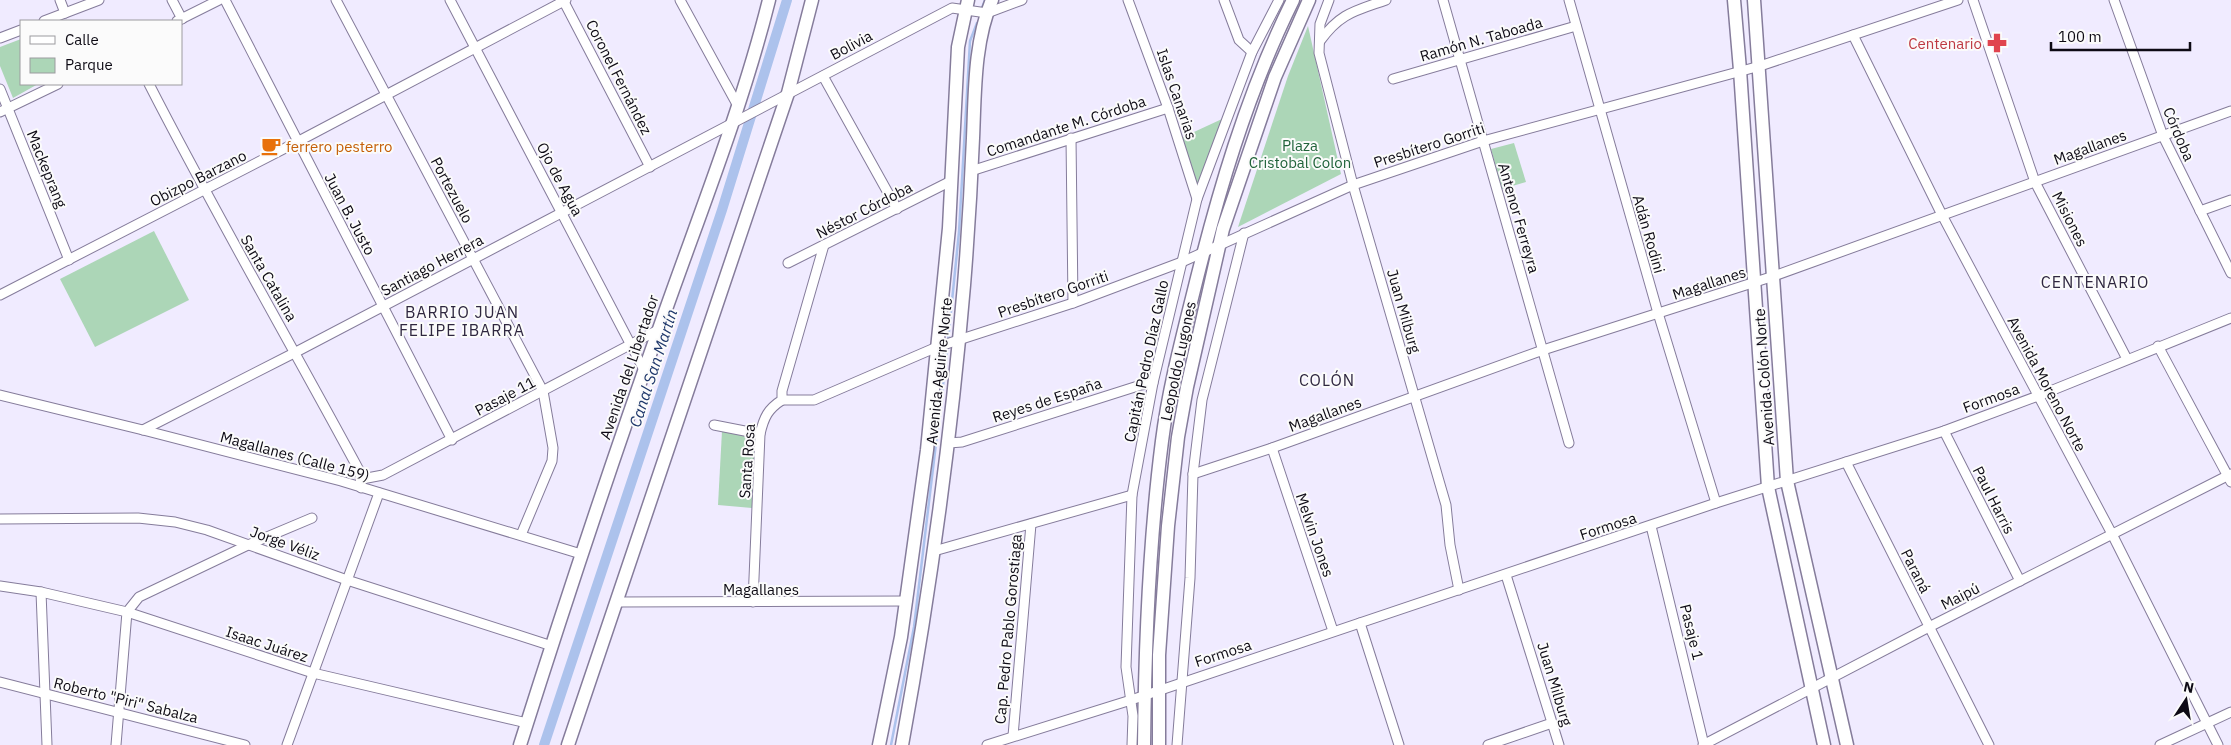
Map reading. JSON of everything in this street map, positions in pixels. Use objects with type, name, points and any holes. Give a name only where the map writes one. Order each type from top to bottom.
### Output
[{"type":"main road","name":"Avenida del Libertador","points":[[520,745],[581,554],[644,370],[733,123],[769,0]]},
{"type":"main road","points":[[568,745],[788,93],[812,0]]},
{"type":"main road","name":"Avenida Aguirre Norte","points":[[902,745],[926,615],[948,443],[972,171],[976,84],[982,34],[992,0]]},
{"type":"main road","name":"Leopoldo Lugones","points":[[1144,745],[1148,609],[1162,440],[1172,379],[1203,253],[1240,124],[1278,31],[1293,0]]},
{"type":"main road","name":"Leopoldo Lugones","points":[[1159,745],[1159,656],[1168,526],[1178,437],[1187,387],[1223,228],[1275,77],[1309,0]]},
{"type":"main road","name":"Avenida Colón Norte","points":[[1734,0],[1768,487],[1824,745]]},
{"type":"main road","name":"Avenida Colón Norte","points":[[1754,0],[1787,481],[1847,745]]},
{"type":"main road","name":"Avenida Aguirre Norte","points":[[879,745],[907,601],[941,346],[958,47],[967,5]]},
{"type":"street","points":[[60,0],[65,13]]},
{"type":"street","points":[[47,20],[99,0]]},
{"type":"street","points":[[172,0],[180,20],[219,0]]},
{"type":"street","name":"Juan B. Justo","points":[[225,0],[452,440]]},
{"type":"street","name":"Portezuelo","points":[[336,0],[543,391],[553,448],[552,461],[521,535]]},
{"type":"street","name":"Ojo de Agua","points":[[450,0],[644,370]]},
{"type":"street","name":"Obizpo Barzano","points":[[0,295],[297,142],[564,0]]},
{"type":"street","name":"Coronel Fernández","points":[[564,0],[650,167]]},
{"type":"street","points":[[680,0],[738,106]]},
{"type":"street","points":[[987,13],[1022,0]]},
{"type":"street","name":"Islas Canarias","points":[[1128,0],[1168,108],[1197,198]]},
{"type":"street","points":[[1224,0],[1239,40],[1252,52]]},
{"type":"street","name":"Capitán Pedro Díaz Gallo","points":[[1132,745],[1131,700],[1126,667],[1132,495],[1153,384],[1197,198],[1252,52],[1279,0]]},
{"type":"street","name":"Juan Milburg","points":[[1329,0],[1320,24],[1319,53],[1353,185],[1446,505],[1450,545],[1459,590]]},
{"type":"street","points":[[1320,41],[1330,27],[1345,14],[1386,0]]},
{"type":"street","name":"Antenor Ferreyra","points":[[1443,0],[1569,443]]},
{"type":"street","name":"Adán Rodini","points":[[1569,0],[1658,314],[1716,503]]},
{"type":"street","name":"Presbítero Gorriti","points":[[782,400],[814,400],[941,346],[1073,303],[1182,262],[1353,185],[1483,140],[1760,66],[1853,35],[1932,4],[1958,0]]},
{"type":"street","name":"Misiones","points":[[1973,0],[2035,182],[2127,359]]},
{"type":"street","name":"Córdoba","points":[[2114,0],[2162,136],[2231,273]]},
{"type":"street","name":"Bolivia","points":[[733,123],[823,76],[950,4],[967,5],[987,13]]},
{"type":"street","name":"Ramón N. Taboada","points":[[1393,79],[1576,26]]},
{"type":"street","points":[[0,38],[20,30]]},
{"type":"street","name":"Avenida Moreno Norte","points":[[1853,35],[1942,215],[2112,534],[2218,745]]},
{"type":"street","points":[[823,76],[897,209]]},
{"type":"street","points":[[4,110],[56,85]]},
{"type":"street","name":"Santa Catalina","points":[[149,85],[204,190],[296,352],[361,483]]},
{"type":"street","name":"Mackeprang","points":[[0,89],[4,110],[68,260]]},
{"type":"street","name":"Comandante M. Córdoba","points":[[972,171],[1168,108]]},
{"type":"street","name":"Magallanes","points":[[1193,474],[1272,448],[1543,350],[1754,283],[2231,111]]},
{"type":"street","name":"Santiago Herrera","points":[[143,430],[473,260],[733,123]]},
{"type":"street","points":[[1071,138],[1073,303]]},
{"type":"street","name":"Néstor Córdoba","points":[[788,263],[951,182]]},
{"type":"street","points":[[2200,211],[2231,200]]},
{"type":"street","points":[[1177,745],[1190,578],[1193,474],[1202,400],[1244,234]]},
{"type":"street","points":[[782,400],[782,391],[824,245]]},
{"type":"street","name":"Formosa","points":[[991,744],[1131,700],[1182,681],[1506,575],[1716,503],[1944,431],[2038,396],[2231,318]]},
{"type":"street","name":"Pasaje 11","points":[[361,483],[383,475],[452,440],[658,330]]},
{"type":"street","points":[[2158,346],[2230,477]]},
{"type":"street","name":"Reyes de España","points":[[948,443],[962,442],[1141,385],[1153,384]]},
{"type":"street","name":"Magallanes (Calle 159)","points":[[0,395],[361,483],[379,493],[581,554]]},
{"type":"street","name":"Santa Rosa","points":[[753,602],[760,434],[764,416],[771,407],[782,400]]},
{"type":"street","points":[[714,425],[760,434]]},
{"type":"street","name":"Paul Harris","points":[[1944,431],[2020,582]]},
{"type":"street","name":"Melvin Jones","points":[[1272,448],[1333,631]]},
{"type":"street","name":"Paraná","points":[[1846,462],[1989,745]]},
{"type":"street","name":"Maipú","points":[[1704,745],[1929,627],[2112,534],[2230,477]]},
{"type":"street","points":[[287,745],[379,493]]},
{"type":"street","points":[[934,551],[1132,495]]},
{"type":"street","name":"Jorge Véliz","points":[[0,519],[138,518],[175,522],[207,530],[348,580],[552,646]]},
{"type":"street","points":[[116,745],[127,612],[139,597],[248,545],[312,518]]},
{"type":"street","name":"Cap. Pedro Pablo Gorostiaga","points":[[1013,736],[1031,524]]},
{"type":"street","name":"Pasaje 1","points":[[1652,526],[1704,745]]},
{"type":"street","name":"Juan Milburg","points":[[1506,575],[1559,745]]},
{"type":"street","name":"Isaac Juárez","points":[[0,586],[41,592],[127,612],[313,673],[527,723]]},
{"type":"street","points":[[41,592],[47,745]]},
{"type":"street","name":"Magallanes","points":[[616,602],[907,601]]},
{"type":"street","points":[[1360,622],[1399,745]]},
{"type":"street","name":"Roberto \"Piri\" Sabalza","points":[[0,682],[245,745]]},
{"type":"street","points":[[2160,745],[2231,712]]},
{"type":"street","points":[[1488,745],[1552,723]]},
{"type":"green space","name":"Plaza Cristobal Colon","points":[[1308,26],[1341,174],[1238,227],[1288,76]]},
{"type":"green space","points":[[20,39],[20,85],[36,85],[13,98],[0,66],[0,47]]},
{"type":"green space","points":[[1222,119],[1197,186],[1181,138]]},
{"type":"green space","points":[[1514,143],[1526,182],[1502,189],[1491,149]]},
{"type":"green space","points":[[154,231],[189,300],[95,347],[60,279]]},
{"type":"green space","points":[[722,431],[755,437],[752,508],[718,505]]},
{"type":"waterway","name":"Canal San Martín","points":[[544,745],[722,210],[787,0]]},
{"type":"waterway","points":[[982,8],[985,0]]},
{"type":"waterway","points":[[891,745],[914,627],[946,360],[959,232],[970,41],[977,23]]},
{"type":"place","name":"Centenario","points":[[1997,43]]},
{"type":"place","name":"ferrero pesterro","points":[[271,146]]},
{"type":"district","name":"CENTENARIO","points":[[2095,282]]},
{"type":"district","name":"BARRIO JUAN FELIPE IBARRA","points":[[462,321]]},
{"type":"district","name":"COLÓN","points":[[1327,380]]}]
